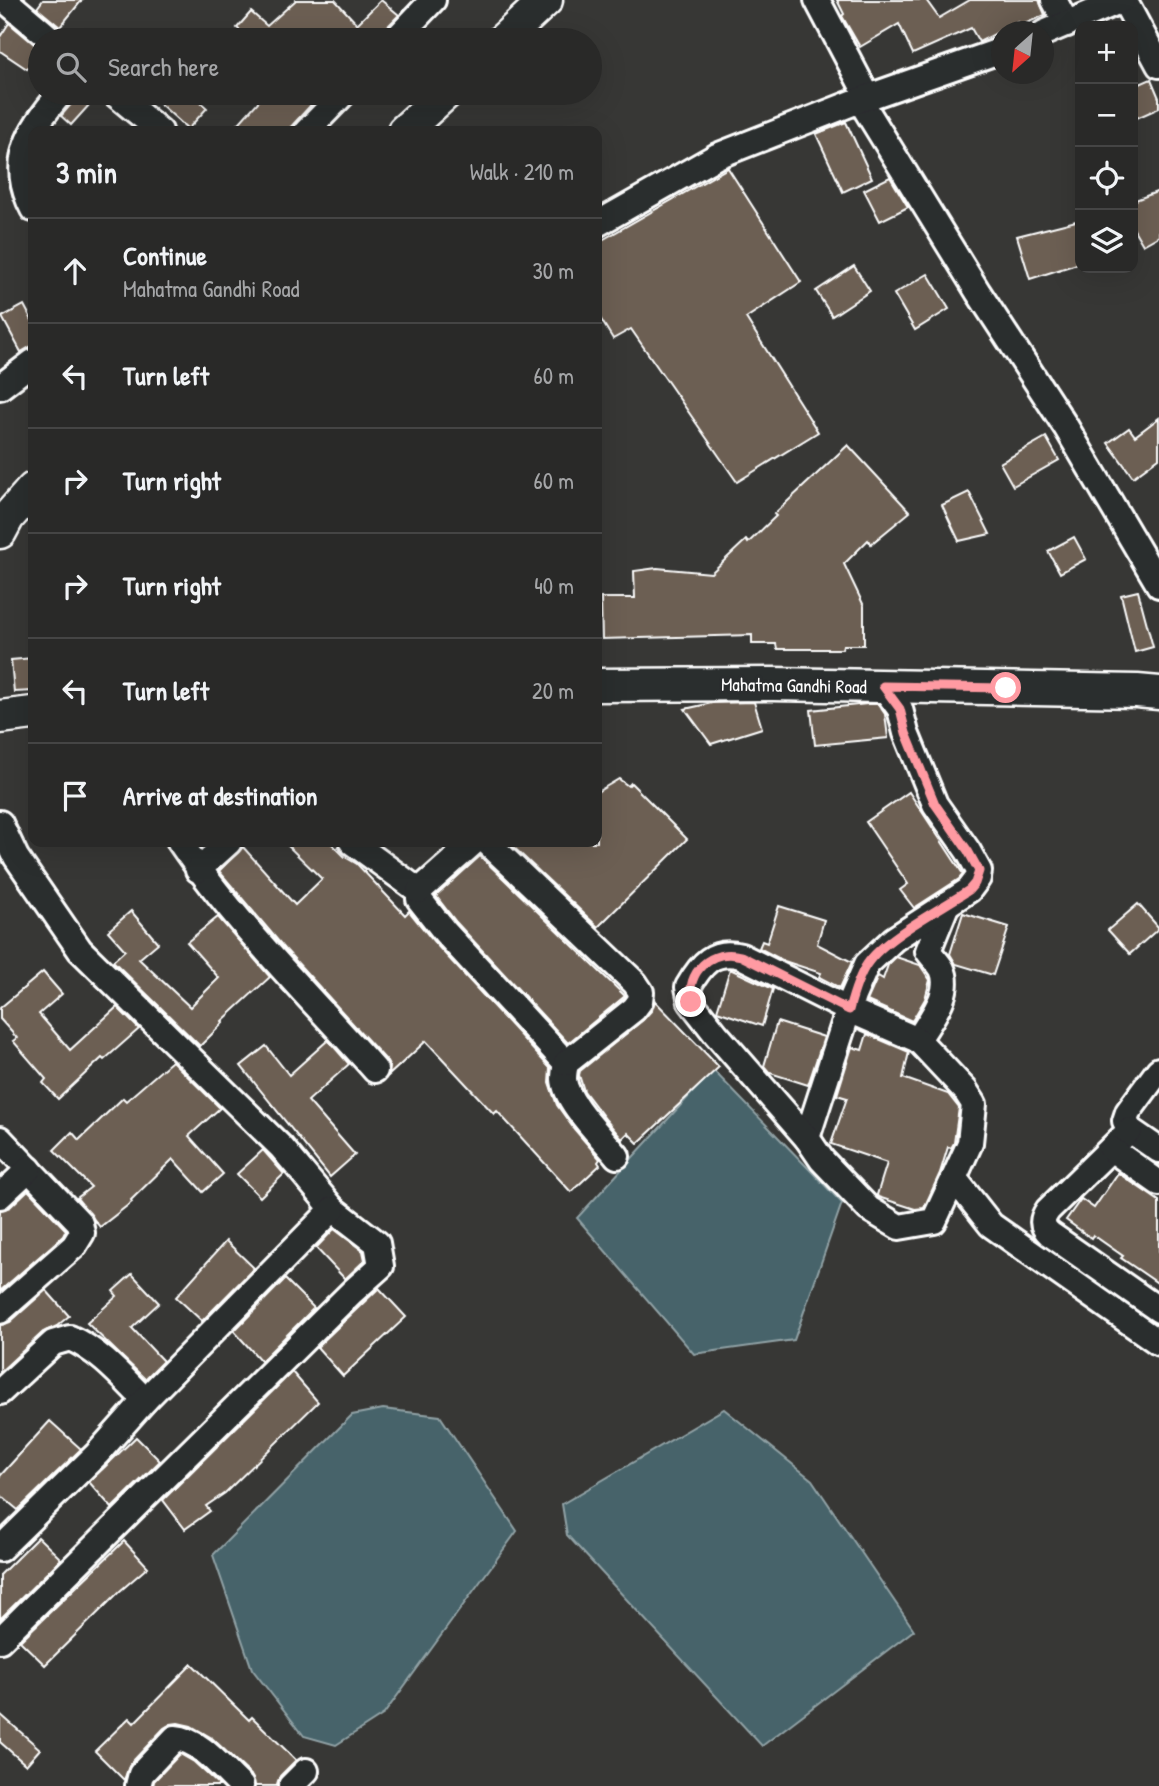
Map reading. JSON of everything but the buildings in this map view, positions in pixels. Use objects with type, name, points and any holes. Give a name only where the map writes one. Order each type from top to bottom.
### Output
[{"type":"main road","points":[[516,28],[546,0]]},
{"type":"main road","points":[[410,126],[433,105]]},
{"type":"main road","points":[[0,532],[8,517],[28,495]]},
{"type":"main road","name":"Mahatma Gandhi Road","points":[[602,685],[883,686],[1159,693]]},
{"type":"main road","points":[[0,717],[28,714]]},
{"type":"street","points":[[5,0],[38,28]]},
{"type":"street","points":[[406,28],[433,0]]},
{"type":"street","points":[[817,0],[864,98],[965,271],[1066,427],[1159,585]]},
{"type":"street","points":[[1054,0],[1067,24]]},
{"type":"street","points":[[1054,29],[1123,0],[1159,65]]},
{"type":"street","points":[[602,221],[717,156],[864,98],[991,54]]},
{"type":"street","points":[[36,126],[52,105]]},
{"type":"street","points":[[129,105],[154,126]]},
{"type":"street","points":[[312,126],[332,105]]},
{"type":"street","points":[[28,139],[23,150],[22,172],[28,192]]},
{"type":"street","points":[[0,387],[28,366]]},
{"type":"street","points":[[807,1138],[867,964],[894,939],[975,883],[979,871],[935,804],[906,733],[900,709],[883,686]]},
{"type":"street","points":[[0,823],[16,857],[80,950],[282,1148],[333,1209],[377,1242],[381,1266],[0,1640]]},
{"type":"street","points":[[183,847],[198,870],[375,1070]]},
{"type":"street","points":[[198,870],[223,847]]},
{"type":"street","points":[[359,847],[419,891]]},
{"type":"street","points":[[468,847],[419,891],[419,899],[445,932],[566,1063]]},
{"type":"street","points":[[495,847],[635,983],[641,992],[640,1001],[634,1009],[566,1063],[566,1091],[617,1156]]},
{"type":"street","points":[[918,1040],[947,983],[940,965],[928,951],[947,904]]},
{"type":"street","points":[[727,952],[741,956],[849,1010],[918,1040],[965,1090],[974,1104],[970,1143],[934,1221],[899,1227],[869,1209],[822,1160],[807,1138],[691,1002],[688,987],[702,965],[727,952]]},
{"type":"street","points":[[1159,1070],[1128,1112],[1125,1121],[1130,1130],[1159,1150]]},
{"type":"street","points":[[1130,1130],[1048,1210],[1042,1221],[1044,1228],[1159,1310]]},
{"type":"street","points":[[0,1139],[80,1223],[82,1233],[74,1246],[0,1311]]},
{"type":"street","points":[[1111,1149],[1159,1182]]},
{"type":"street","points":[[0,1196],[29,1169]]},
{"type":"street","points":[[954,1178],[991,1225],[1159,1343]]},
{"type":"street","points":[[0,1549],[97,1454],[145,1400],[333,1209]]},
{"type":"street","points":[[0,1392],[53,1343],[71,1338],[84,1343],[101,1356],[145,1400]]},
{"type":"street","points":[[138,1786],[141,1774],[175,1738],[185,1739],[196,1745],[241,1786]]},
{"type":"water","points":[[713,1070],[842,1203],[794,1340],[694,1354],[577,1218]]},
{"type":"water","points":[[383,1409],[440,1416],[517,1531],[384,1714],[336,1745],[304,1736],[252,1669],[213,1555],[352,1415]]},
{"type":"water","points":[[724,1409],[812,1480],[914,1630],[762,1746],[567,1535],[562,1504]]},
{"type":"route","points":[[691,1002],[688,987],[694,976],[702,965],[727,952],[741,956],[849,1010],[867,964],[878,952],[969,890],[978,878],[979,871],[935,804],[906,733],[900,709],[883,686],[1006,688]]}]
